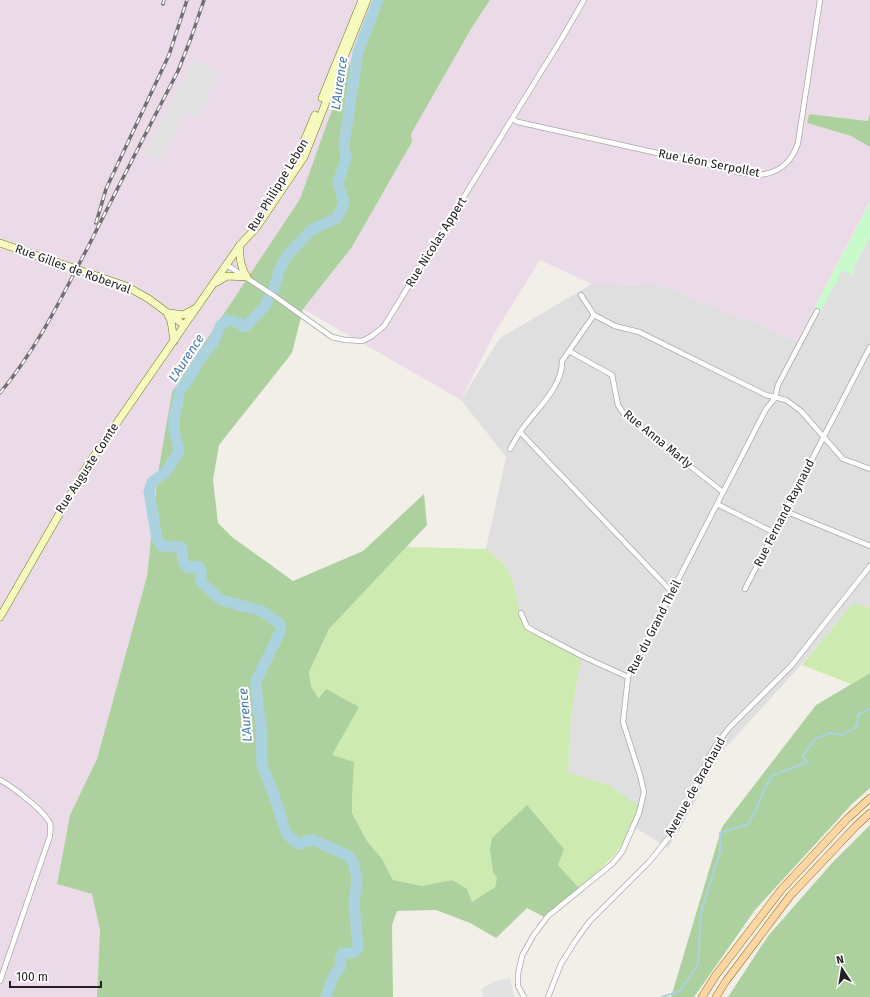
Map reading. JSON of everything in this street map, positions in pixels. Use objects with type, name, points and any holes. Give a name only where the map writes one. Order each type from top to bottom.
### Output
[{"type":"main road","points":[[702,997],[716,975],[781,890],[847,819],[870,798]]},
{"type":"main road","points":[[716,997],[726,981],[790,896],[870,813]]},
{"type":"street","name":"Rue Philippe Lebon","points":[[247,237],[252,225],[275,193],[299,153],[362,0]]},
{"type":"street","name":"Rue Philippe Lebon","points":[[184,325],[240,245],[256,228],[304,157],[367,0]]},
{"type":"street","name":"Rue Nicolas Appert","points":[[227,264],[332,337],[358,341],[372,336],[384,326],[584,0]]},
{"type":"street","name":"Rue Léon Serpollet","points":[[512,119],[518,122],[756,175],[769,173],[787,163],[795,151],[798,143],[820,0]]},
{"type":"street","name":"Rue Gilles de Roberval","points":[[0,243],[121,284],[149,299],[184,325]]},
{"type":"street","points":[[240,245],[240,262],[242,270],[247,277]]},
{"type":"street","points":[[213,285],[227,276],[247,277]]},
{"type":"street","points":[[581,295],[594,315],[616,326],[638,332],[766,395],[786,400],[801,412],[843,458],[870,469]]},
{"type":"street","points":[[167,313],[183,314],[196,308]]},
{"type":"street","name":"Rue du Grand Theil","points":[[524,997],[518,986],[518,974],[522,956],[533,936],[548,916],[592,882],[612,864],[622,852],[639,813],[644,792],[623,722],[628,677],[766,409],[775,398],[778,385],[817,311]]},
{"type":"street","points":[[167,313],[172,321],[174,341]]},
{"type":"street","points":[[510,449],[520,432],[535,414],[559,379],[563,369],[562,361],[594,315]]},
{"type":"street","name":"Rue Auguste Comte","points":[[0,617],[86,466],[184,325]]},
{"type":"street","name":"Rue Fernand Raynaud","points":[[745,589],[773,532],[870,347]]},
{"type":"street","name":"Rue Anna Marly","points":[[570,350],[612,375],[618,405],[624,414],[723,492]]},
{"type":"street","points":[[520,432],[672,591]]},
{"type":"street","points":[[717,504],[773,532]]},
{"type":"street","points":[[785,511],[870,546]]},
{"type":"street","name":"Avenue de Brachaud","points":[[548,997],[561,964],[589,922],[650,861],[677,827],[708,759],[716,745],[729,728],[791,666],[870,566]]},
{"type":"street","points":[[521,613],[527,627],[584,657],[628,677]]},
{"type":"street","points":[[0,780],[12,787],[43,814],[50,824],[50,836],[0,981]]},
{"type":"shaded area","points":[[0,0],[374,0],[300,199],[172,393],[158,473],[147,576],[97,759],[70,815],[57,883],[92,894],[100,930],[97,997],[0,997]]},
{"type":"shaded area","points":[[490,0],[870,0],[870,114],[868,121],[809,114],[807,123],[851,136],[870,147],[870,201],[797,341],[660,285],[592,284],[540,260],[494,334],[461,400],[303,309],[352,247],[412,142],[411,134],[471,29]]},
{"type":"shaded area","points":[[193,60],[220,72],[199,117],[185,114],[161,161],[143,155]]},
{"type":"shaded area","points":[[870,237],[870,608],[853,604],[801,665],[716,758],[696,800],[668,848],[632,826],[607,784],[568,773],[571,716],[528,630],[523,623],[513,581],[504,564],[486,549],[506,457],[461,400],[500,338],[592,284],[660,285],[797,341],[813,311],[819,314],[843,269],[853,276],[854,267]]},
{"type":"shaded area","points":[[510,978],[514,997],[483,997],[481,989],[495,981]]},
{"type":"green space","points":[[374,0],[490,0],[471,29],[411,134],[412,142],[352,247],[303,309],[292,353],[219,445],[213,480],[218,523],[232,537],[293,581],[363,551],[424,494],[427,525],[329,629],[309,672],[311,686],[319,698],[326,689],[359,707],[332,755],[354,762],[352,813],[367,841],[382,859],[393,880],[422,886],[452,880],[467,889],[472,902],[495,887],[497,878],[493,872],[490,849],[492,838],[527,805],[564,849],[558,865],[579,888],[544,917],[527,908],[496,938],[470,923],[436,910],[397,911],[392,925],[393,997],[97,997],[100,930],[92,894],[57,884],[70,815],[97,759],[147,576],[158,473],[172,392],[300,199]]},
{"type":"green space","points":[[809,114],[868,121],[870,114],[870,147],[851,136],[807,123]]},
{"type":"green space","points":[[870,202],[870,237],[854,267],[853,276],[843,270],[819,314],[813,311]]},
{"type":"green space","points":[[406,547],[486,549],[504,564],[513,581],[523,623],[528,630],[581,658],[571,716],[568,773],[607,784],[639,806],[630,832],[620,848],[604,866],[579,888],[558,865],[497,878],[495,887],[472,902],[452,880],[422,886],[393,880],[382,859],[367,841],[352,813],[352,798],[332,755],[320,698],[311,686],[309,672],[329,629]]},
{"type":"green space","points":[[853,603],[870,608],[870,673],[851,684],[802,665]]},
{"type":"green space","points":[[870,673],[870,788],[852,804],[755,910],[694,997],[671,997],[722,827],[816,705]]},
{"type":"green space","points":[[870,825],[870,997],[728,997],[768,936],[832,863]]},
{"type":"waterway","name":"L'Aurence","points":[[326,997],[333,977],[341,966],[340,959],[343,953],[354,953],[358,947],[354,903],[357,879],[353,862],[349,856],[313,840],[305,841],[300,844],[294,841],[286,833],[274,795],[262,765],[261,722],[258,709],[256,681],[281,630],[280,624],[262,611],[221,600],[201,582],[201,570],[198,566],[189,568],[184,563],[181,547],[162,546],[157,539],[149,492],[152,482],[166,472],[179,451],[174,430],[174,419],[180,390],[188,380],[200,359],[213,343],[221,325],[227,320],[236,322],[245,327],[264,307],[274,289],[279,271],[286,257],[311,230],[337,218],[344,203],[338,183],[346,158],[344,145],[358,52],[378,0]]},
{"type":"waterway","points":[[662,997],[680,991],[698,964],[701,912],[720,852],[720,833],[749,824],[771,776],[808,762],[802,757],[815,739],[830,733],[842,735],[856,727],[859,714],[870,709]]},
{"type":"railway","points":[[163,4],[164,0]]},
{"type":"railway","points":[[96,223],[106,189],[169,55],[187,0]]},
{"type":"railway","points":[[0,393],[26,358],[59,303],[178,71],[204,0]]}]
